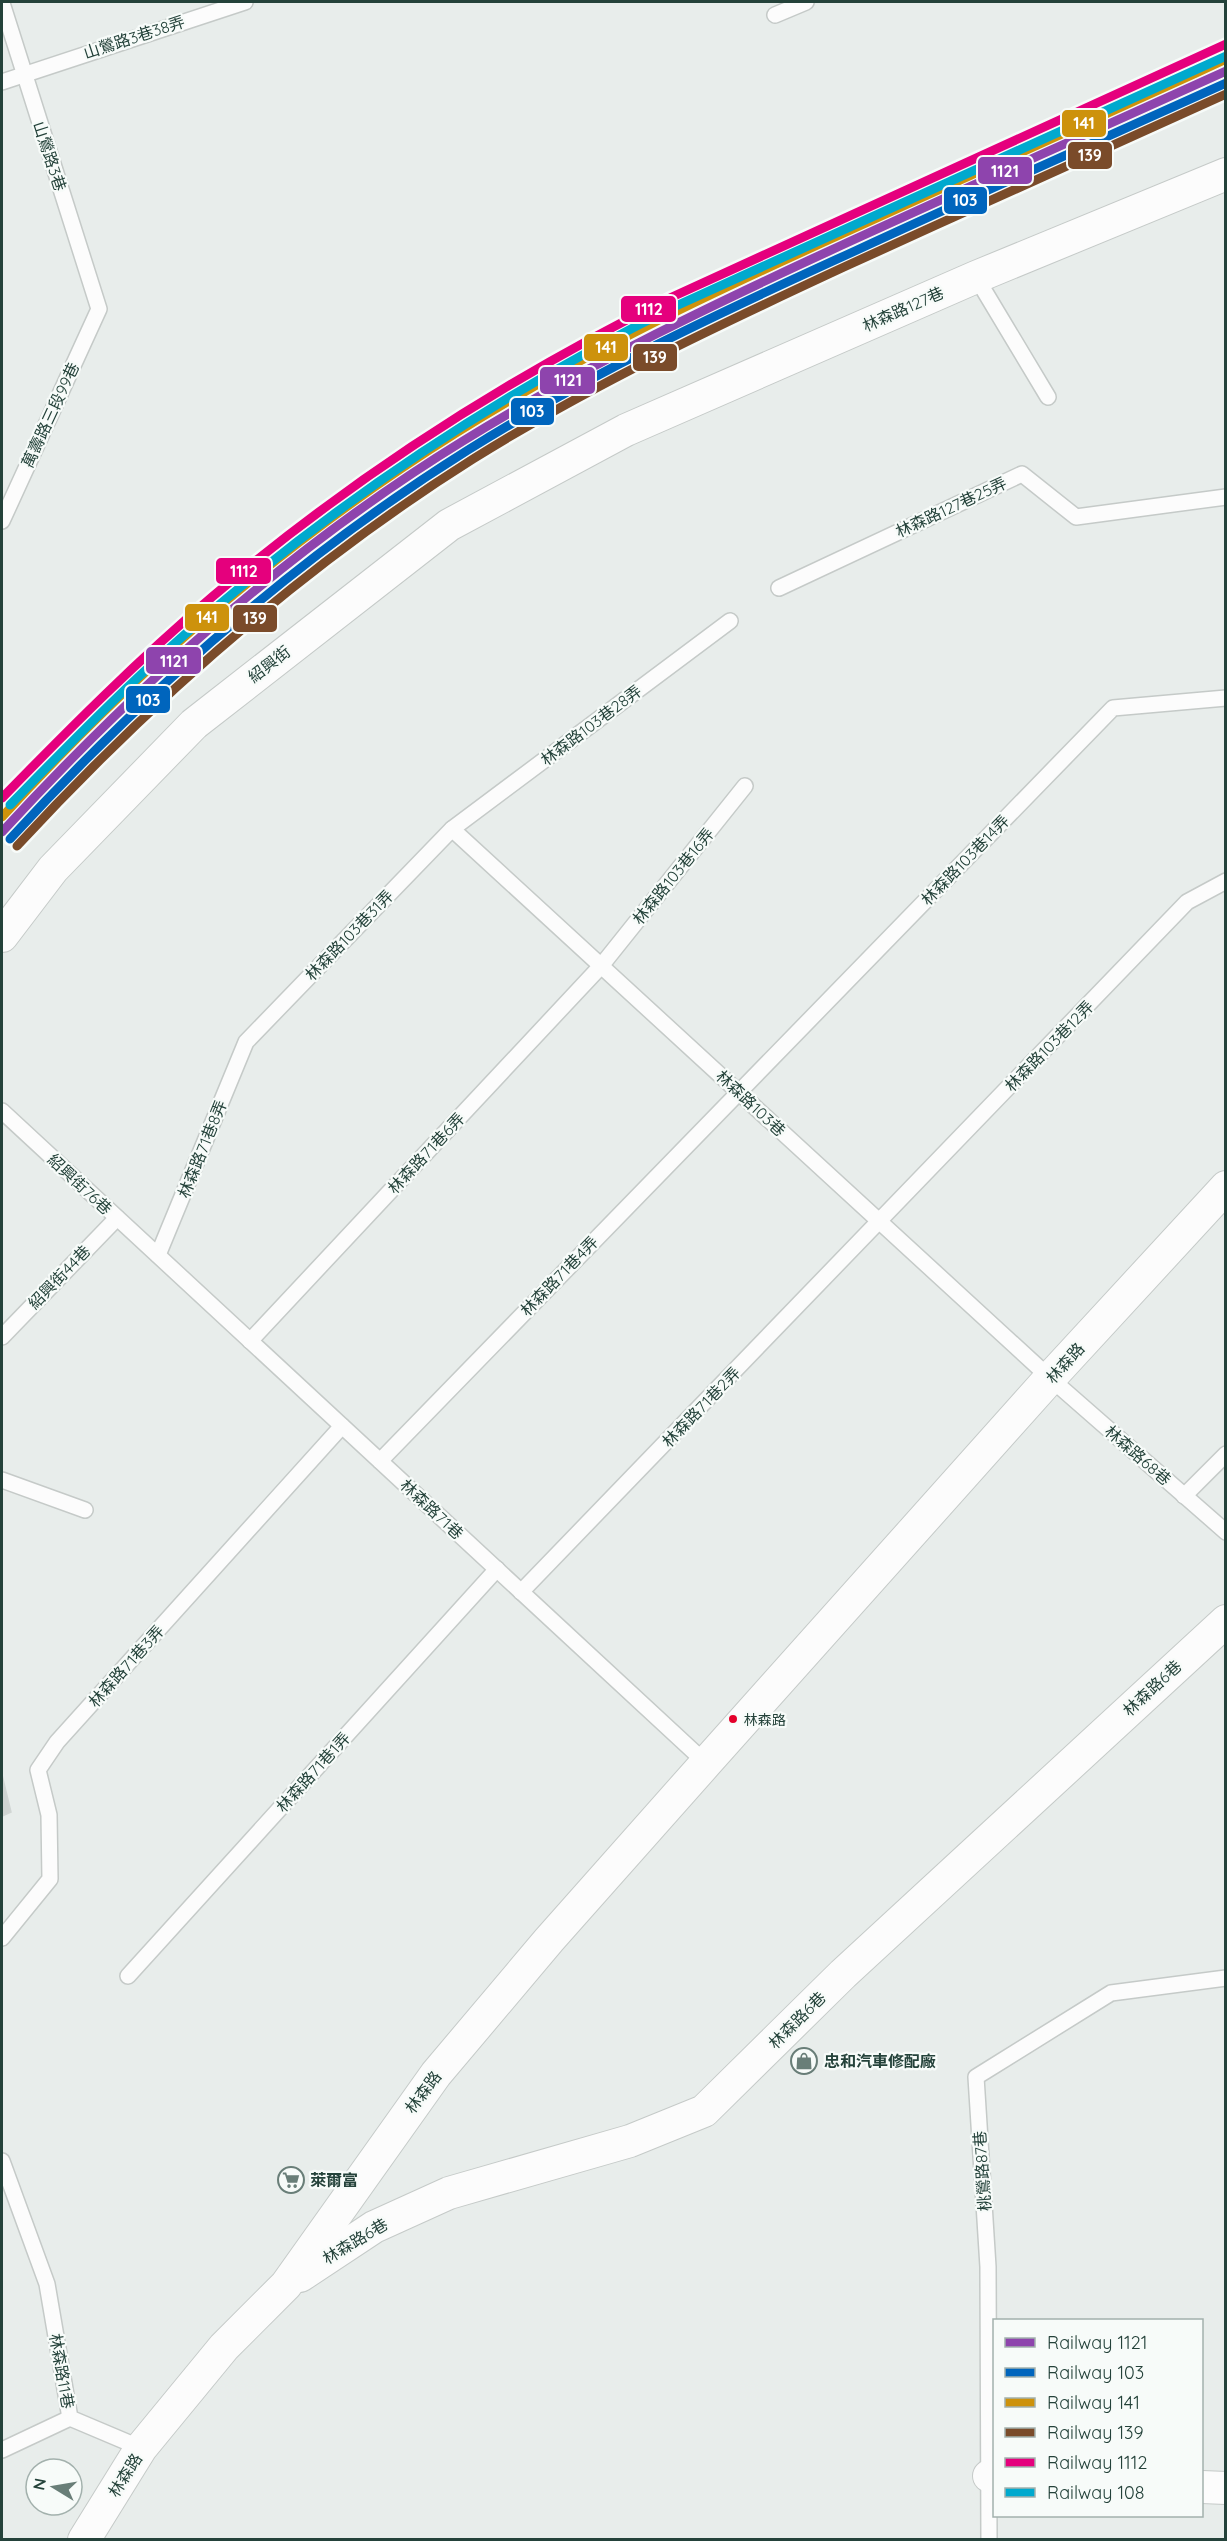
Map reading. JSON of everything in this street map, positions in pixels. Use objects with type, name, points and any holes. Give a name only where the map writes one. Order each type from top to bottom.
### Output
[{"type":"street","name":"林森路127巷","points":[[585,452],[626,430],[976,277],[1226,174]]},
{"type":"street","name":"紹興街","points":[[2,936],[53,869],[194,724],[449,525],[585,452]]},
{"type":"street","name":"林森路","points":[[84,2540],[141,2448],[224,2347],[286,2285],[435,2074],[549,1940],[706,1763],[1050,1378],[1226,1187]]},
{"type":"street","name":"林森路6巷","points":[[286,2285],[374,2227],[449,2193],[630,2141],[704,2111],[843,1974],[1226,1621]]},
{"type":"street","points":[[1203,2487],[1226,2488]]},
{"type":"lane","name":"山鶯路3巷38弄","points":[[2,82],[245,2]]},
{"type":"lane","points":[[775,15],[806,2]]},
{"type":"lane","name":"山鶯路3巷","points":[[2,3],[99,309]]},
{"type":"lane","points":[[976,277],[1048,397]]},
{"type":"lane","name":"萬壽路三段99巷","points":[[2,521],[99,309]]},
{"type":"lane","name":"林森路127巷25弄","points":[[779,588],[1022,474],[1076,517],[1226,497]]},
{"type":"lane","name":"林森路103巷28弄","points":[[452,829],[730,621]]},
{"type":"lane","name":"林森路103巷14弄","points":[[739,1092],[1113,708],[1226,698]]},
{"type":"lane","name":"林森路103巷16弄","points":[[602,966],[744,786]]},
{"type":"lane","name":"林森路103巷","points":[[452,829],[1050,1378]]},
{"type":"lane","name":"林森路103巷31弄","points":[[246,1042],[452,829]]},
{"type":"lane","name":"林森路103巷12弄","points":[[880,1222],[1187,902],[1226,880]]},
{"type":"lane","name":"林森路71巷6弄","points":[[250,1341],[602,966]]},
{"type":"lane","name":"林森路71巷8弄","points":[[158,1256],[246,1042]]},
{"type":"lane","name":"林森路71巷4弄","points":[[380,1461],[739,1092]]},
{"type":"lane","name":"紹興街76巷","points":[[2,1111],[158,1256]]},
{"type":"lane","name":"紹興街44巷","points":[[2,1337],[117,1218]]},
{"type":"lane","name":"林森路71巷2弄","points":[[521,1592],[880,1222]]},
{"type":"lane","name":"林森路71巷","points":[[158,1256],[706,1763]]},
{"type":"lane","name":"林森路68巷","points":[[1050,1378],[1226,1532]]},
{"type":"lane","name":"林森路71巷3弄","points":[[2,1938],[50,1879],[50,1815],[38,1770],[65,1733],[342,1426]]},
{"type":"lane","points":[[1185,1496],[1226,1454]]},
{"type":"lane","points":[[2,1480],[85,1510]]},
{"type":"lane","name":"林森路71巷1弄","points":[[128,1976],[497,1569]]},
{"type":"lane","name":"桃鶯路87巷","points":[[989,2540],[992,2476],[988,2267],[976,2076],[1111,1993],[1226,1978]]},
{"type":"lane","name":"林森路11巷","points":[[2,2161],[47,2284],[70,2418],[141,2448]]},
{"type":"lane","points":[[2,2450],[70,2418]]},
{"type":"building","points":[[2,1775],[11,1812],[2,1816]]},
{"type":"rail line","name":"1112","points":[[2,798],[131,670],[265,553],[376,471],[491,396],[611,328],[672,297],[1226,44]]},
{"type":"rail line","name":"108","points":[[10,805],[138,677],[219,605],[326,520],[438,442],[496,405],[555,370],[676,306],[1226,56]]},
{"type":"rail line","name":"141","points":[[2,817],[106,710],[216,610],[273,562],[333,517],[456,433],[550,377],[695,302],[1222,61]]},
{"type":"rail line","name":"1121","points":[[2,832],[108,723],[219,620],[337,526],[399,482],[463,441],[558,386],[704,310],[1226,71]]},
{"type":"rail line","name":"103","points":[[10,839],[115,731],[226,629],[343,535],[468,450],[562,395],[707,320],[1226,83]]},
{"type":"rail line","name":"139","points":[[17,846],[122,739],[232,638],[349,544],[410,500],[473,459],[563,406],[702,334],[1226,94]]},
{"type":"place","name":"林森路","points":[[733,1719]]},
{"type":"place","name":"忠和汽車修配廠","points":[[804,2061]]},
{"type":"place","name":"萊爾富","points":[[291,2180]]}]
